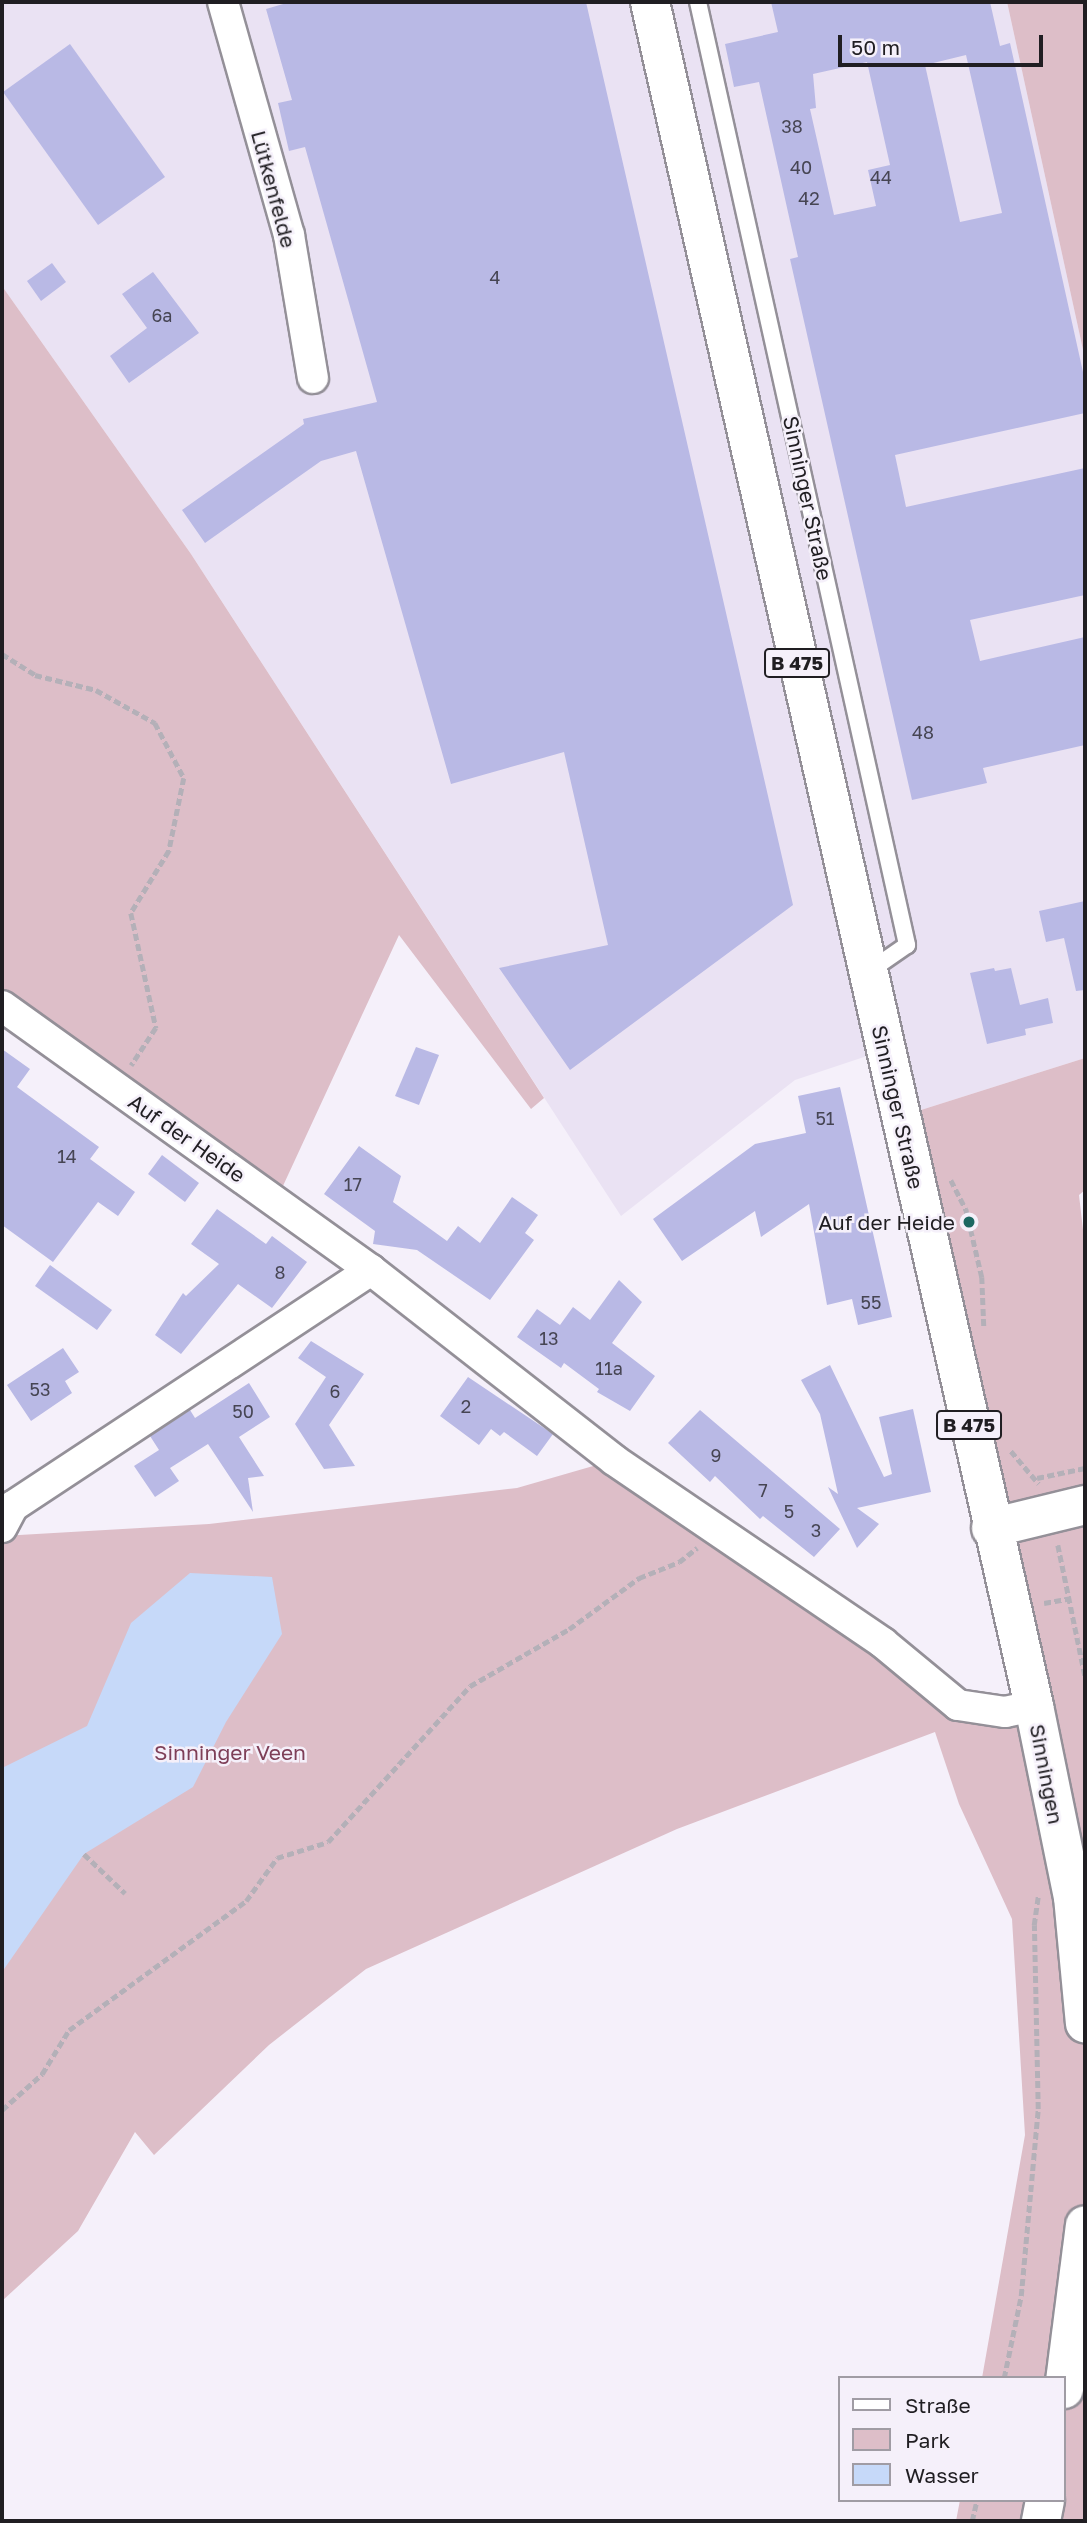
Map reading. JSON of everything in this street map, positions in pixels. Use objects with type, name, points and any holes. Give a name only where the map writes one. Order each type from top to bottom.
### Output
[{"type":"main road","name":"Sinninger Straße","points":[[650,2],[991,1528]]},
{"type":"main road","points":[[991,1528],[1068,1509]]},
{"type":"main road","name":"Sinningen","points":[[991,1528],[1034,1706],[1073,1898],[1085,2023]]},
{"type":"main road","points":[[1066,2376],[1085,2225]]},
{"type":"main road","points":[[1041,2521],[1045,2502]]},
{"type":"street","name":"Lütkenfelde","points":[[223,2],[289,235],[313,378]]},
{"type":"street","name":"Auf der Heide","points":[[2,1006],[371,1270],[614,1461],[883,1643],[958,1705],[1005,1712],[1034,1706]]},
{"type":"street","points":[[5,1510],[371,1270]]},
{"type":"lane","name":"Sinninger Straße","points":[[698,2],[907,946],[866,974]]},
{"type":"path","points":[[2,654],[35,675],[96,690],[155,723],[184,778],[169,851],[131,913],[156,1028],[117,1088]]},
{"type":"path","points":[[1037,1478],[1085,1468]]},
{"type":"path","points":[[1068,1509],[1085,1675]]},
{"type":"path","points":[[2,2110],[42,2074],[69,2030],[246,1901],[276,1858],[328,1842],[470,1686],[569,1629],[639,1578],[679,1562],[715,1529]]},
{"type":"path","points":[[84,1854],[125,1893]]},
{"type":"path","points":[[1004,2376],[1021,2296],[1038,2109],[1034,1925],[1039,1887]]},
{"type":"path","points":[[972,2521],[977,2502]]},
{"type":"shaded area","points":[[2,2],[1007,2],[1085,359],[1085,1058],[902,1116],[885,1050],[795,1080],[621,1216],[191,554],[2,286]]},
{"type":"green space","points":[[1007,2],[1085,2],[1085,359]]},
{"type":"green space","points":[[2,286],[191,554],[544,1098],[531,1109],[399,935],[276,1201],[2,1006]]},
{"type":"green space","name":"Sinninger Veen","points":[[1085,1058],[1085,1190],[1079,1195],[1085,1247],[1085,2521],[956,2521],[960,2502],[1066,2502],[1066,2376],[982,2376],[1025,2135],[1012,1919],[959,1804],[935,1732],[677,1829],[366,1969],[269,2045],[154,2155],[135,2132],[78,2231],[2,2301],[2,1536],[209,1524],[517,1488],[614,1460],[958,1705],[1033,1707],[902,1116]]},
{"type":"water","points":[[190,1573],[272,1577],[282,1634],[226,1722],[193,1787],[84,1854],[2,1972],[2,1768],[87,1726],[131,1623]]},
{"type":"building","points":[[290,2],[586,2],[793,905],[570,1070],[499,968],[608,945],[564,752],[451,784],[356,451],[321,461],[205,543],[182,510],[304,424],[303,419],[377,402],[305,147],[289,151],[278,103],[292,100],[266,9]]},
{"type":"building","points":[[771,2],[990,2],[1000,46],[1010,43],[1085,381],[1085,413],[895,455],[906,507],[1085,468],[1085,595],[970,620],[980,661],[1085,637],[1085,745],[983,768],[987,783],[912,800],[790,259],[798,257],[759,82],[734,87],[725,44],[778,32]],"holes":[[[966,55],[1002,213],[960,222],[925,65]],[[867,62],[890,165],[868,170],[876,206],[834,215],[810,109],[816,108],[813,74]]]},
{"type":"building","points":[[70,44],[165,177],[98,225],[3,92]]},
{"type":"building","points":[[52,263],[66,282],[41,301],[27,281]]},
{"type":"building","points":[[153,272],[199,333],[129,383],[110,356],[147,328],[122,294]]},
{"type":"building","points":[[1085,901],[1085,990],[1076,991],[1064,938],[1046,942],[1039,911]]},
{"type":"building","points":[[994,968],[995,971],[1011,968],[1020,1005],[1048,998],[1053,1023],[1025,1029],[1026,1035],[987,1044],[970,973]]},
{"type":"building","points":[[416,1047],[439,1055],[419,1105],[395,1096]]},
{"type":"building","points":[[2,1049],[30,1069],[17,1087],[99,1147],[90,1159],[135,1192],[118,1216],[98,1202],[53,1262],[2,1225]]},
{"type":"building","points":[[840,1087],[892,1317],[858,1325],[852,1299],[827,1305],[809,1204],[761,1237],[755,1211],[682,1261],[653,1219],[755,1144],[806,1133],[798,1096]]},
{"type":"building","points":[[359,1146],[401,1176],[393,1202],[447,1241],[458,1226],[480,1243],[512,1197],[538,1215],[525,1233],[534,1240],[490,1300],[417,1250],[373,1244],[375,1231],[324,1194]]},
{"type":"building","points":[[162,1155],[199,1183],[185,1202],[148,1174]]},
{"type":"building","points":[[217,1209],[266,1244],[272,1236],[307,1262],[272,1308],[238,1284],[181,1354],[155,1335],[183,1293],[186,1296],[219,1264],[191,1244]]},
{"type":"building","points":[[50,1265],[112,1310],[97,1330],[35,1286]]},
{"type":"building","points":[[619,1280],[642,1302],[612,1343],[655,1376],[630,1411],[597,1392],[599,1389],[564,1363],[561,1368],[517,1337],[537,1309],[560,1325],[573,1307],[590,1320]]},
{"type":"building","points":[[311,1341],[364,1374],[329,1425],[355,1466],[324,1469],[295,1424],[326,1377],[298,1358]]},
{"type":"building","points":[[63,1348],[79,1372],[65,1381],[72,1393],[31,1421],[7,1385]]},
{"type":"building","points":[[830,1365],[884,1477],[892,1474],[879,1417],[913,1409],[931,1492],[857,1508],[879,1524],[857,1548],[828,1487],[838,1494],[820,1414],[801,1380]]},
{"type":"building","points":[[468,1377],[553,1434],[537,1456],[504,1432],[500,1436],[491,1429],[479,1445],[440,1416]]},
{"type":"building","points":[[249,1383],[270,1417],[239,1437],[264,1476],[248,1478],[253,1512],[208,1444],[170,1468],[179,1481],[155,1497],[134,1466],[159,1450],[150,1436],[190,1410],[195,1418]]},
{"type":"building","points":[[700,1410],[840,1529],[814,1557],[763,1516],[760,1519],[715,1476],[710,1482],[668,1443]]},
{"type":"place","name":"Auf der Heide","points":[[969,1222]]}]
